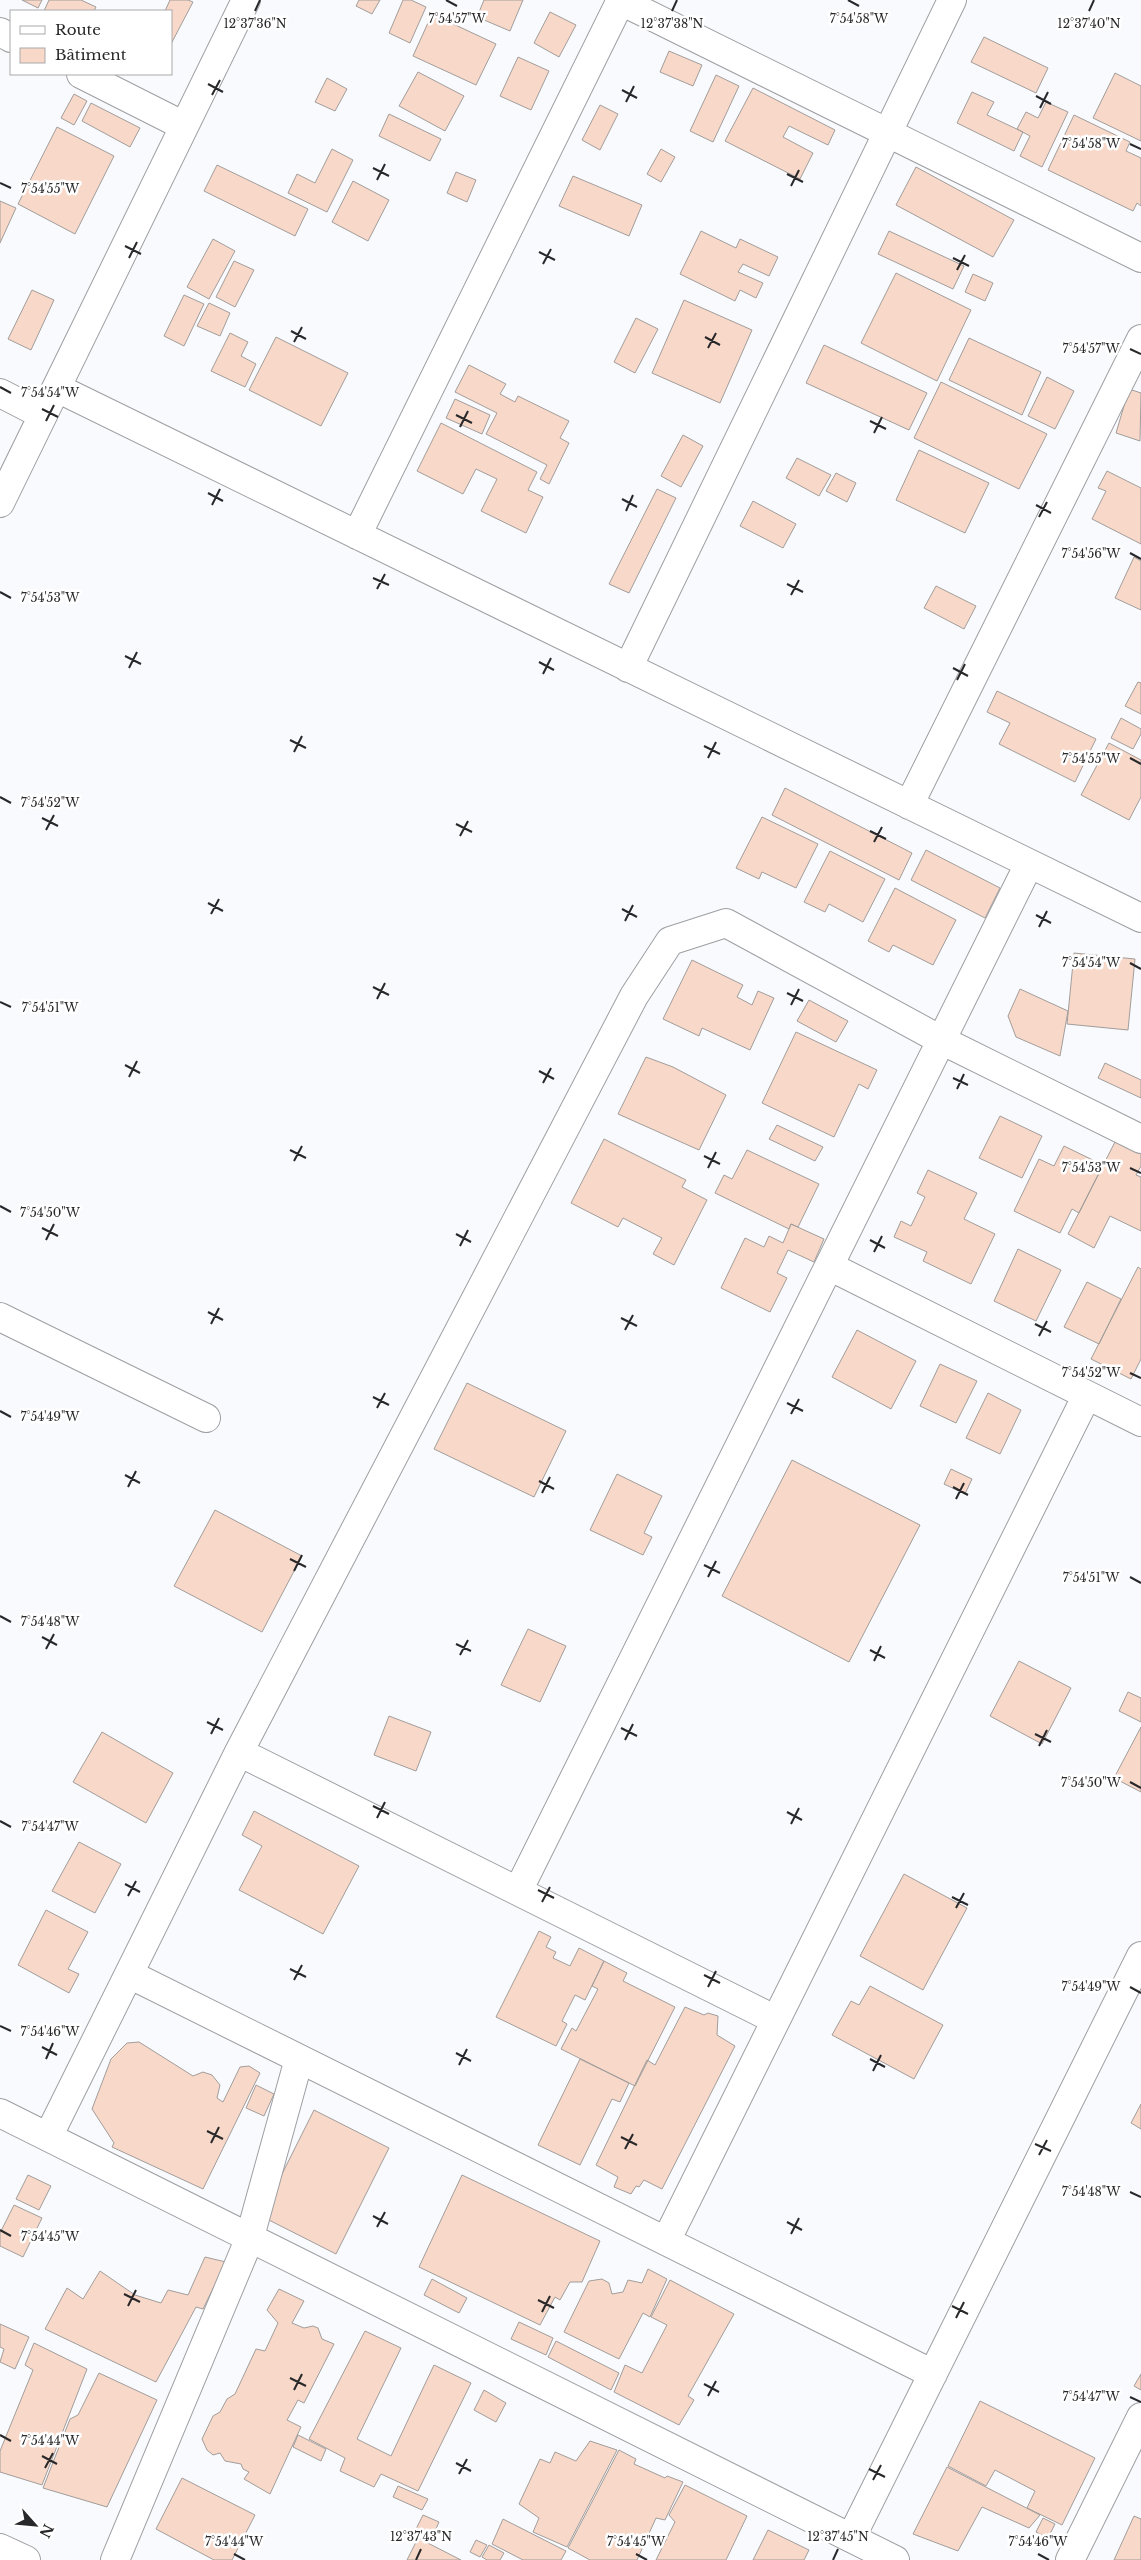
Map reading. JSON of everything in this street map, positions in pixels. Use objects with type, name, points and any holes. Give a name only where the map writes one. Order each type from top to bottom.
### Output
[{"type":"street","points":[[0,503],[246,0]]},
{"type":"street","points":[[357,535],[620,0],[1141,258]]},
{"type":"street","points":[[628,668],[952,0]]},
{"type":"street","points":[[83,75],[184,126]]},
{"type":"street","points":[[909,805],[1141,339]]},
{"type":"street","points":[[57,388],[1141,918]]},
{"type":"street","points":[[0,394],[43,415]]},
{"type":"street","points":[[518,1892],[1029,864]]},
{"type":"street","points":[[48,2137],[239,1752],[634,996],[670,941],[726,923],[942,1040],[1141,1140]]},
{"type":"street","points":[[829,1266],[1141,1422]]},
{"type":"street","points":[[0,1317],[206,1418]]},
{"type":"street","points":[[666,2241],[1087,1395]]},
{"type":"street","points":[[239,1752],[776,2020]]},
{"type":"street","points":[[851,2538],[1141,1956]]},
{"type":"street","points":[[129,1974],[933,2374]]},
{"type":"street","points":[[114,2560],[249,2240],[298,2059]]},
{"type":"street","points":[[0,2113],[249,2240],[895,2560]]},
{"type":"street","points":[[1070,2560],[1141,2418]]},
{"type":"street","points":[[0,2548],[26,2560]]},
{"type":"building","points":[[22,0],[42,0],[38,8]]},
{"type":"building","points":[[49,0],[81,0],[96,7],[94,10],[44,10]]},
{"type":"building","points":[[170,0],[188,0],[193,2],[172,42],[172,10],[165,10]]},
{"type":"building","points":[[359,0],[380,0],[372,14],[356,6]]},
{"type":"building","points":[[403,0],[411,0],[426,7],[410,43],[389,33]]},
{"type":"building","points":[[484,0],[523,0],[510,31],[477,17]]},
{"type":"building","points":[[550,12],[576,25],[559,57],[534,43]]},
{"type":"building","points":[[432,14],[496,44],[476,85],[413,56]]},
{"type":"building","points":[[984,37],[1048,68],[1036,93],[971,62]]},
{"type":"building","points":[[669,51],[702,65],[693,86],[660,72]]},
{"type":"building","points":[[518,57],[549,71],[531,110],[500,96]]},
{"type":"building","points":[[418,72],[464,96],[445,131],[399,106]]},
{"type":"building","points":[[1115,73],[1141,86],[1141,141],[1093,118]]},
{"type":"building","points":[[716,75],[739,86],[713,142],[690,131]]},
{"type":"building","points":[[327,78],[347,89],[335,111],[315,102]]},
{"type":"building","points":[[753,88],[835,130],[828,145],[789,126],[783,137],[813,153],[800,179],[725,141]]},
{"type":"building","points":[[972,92],[994,102],[987,115],[1023,132],[1014,151],[957,123]]},
{"type":"building","points":[[74,94],[87,101],[74,125],[61,118]]},
{"type":"building","points":[[1046,102],[1068,112],[1042,167],[1020,156],[1030,136],[1017,129],[1026,112],[1038,118]]},
{"type":"building","points":[[91,103],[140,128],[130,147],[82,121]]},
{"type":"building","points":[[600,105],[618,114],[600,150],[582,140]]},
{"type":"building","points":[[389,114],[441,139],[430,161],[379,136]]},
{"type":"building","points":[[1074,115],[1130,142],[1126,151],[1141,158],[1141,206],[1137,203],[1133,211],[1048,170]]},
{"type":"building","points":[[57,127],[114,156],[75,234],[18,204]]},
{"type":"building","points":[[332,149],[353,160],[327,212],[288,193],[297,174],[315,183]]},
{"type":"building","points":[[661,149],[675,157],[661,182],[647,174]]},
{"type":"building","points":[[217,165],[308,209],[295,236],[204,191]]},
{"type":"building","points":[[916,167],[1014,220],[993,257],[896,205]]},
{"type":"building","points":[[456,172],[476,180],[467,202],[447,193]]},
{"type":"building","points":[[573,176],[642,205],[629,236],[559,206]]},
{"type":"building","points":[[353,181],[389,200],[368,241],[332,222]]},
{"type":"building","points":[[0,201],[16,208],[0,243]]},
{"type":"building","points":[[701,231],[736,248],[740,239],[778,257],[769,276],[743,264],[738,272],[763,283],[756,298],[740,290],[735,301],[680,274]]},
{"type":"building","points":[[889,231],[964,266],[953,289],[878,254]]},
{"type":"building","points":[[213,239],[235,251],[209,299],[187,287]]},
{"type":"building","points":[[234,261],[254,270],[235,307],[216,297]]},
{"type":"building","points":[[896,273],[971,310],[937,381],[861,343]]},
{"type":"building","points":[[973,274],[993,283],[985,301],[965,292]]},
{"type":"building","points":[[32,290],[54,300],[31,350],[8,339]]},
{"type":"building","points":[[184,295],[204,304],[184,346],[164,336]]},
{"type":"building","points":[[684,300],[752,330],[720,403],[652,373]]},
{"type":"building","points":[[209,303],[230,313],[220,336],[197,326]]},
{"type":"building","points":[[636,318],[658,329],[635,373],[614,362]]},
{"type":"building","points":[[230,333],[248,342],[241,356],[256,364],[245,387],[211,371]]},
{"type":"building","points":[[276,337],[348,373],[321,426],[249,390]]},
{"type":"building","points":[[969,338],[1041,372],[1022,415],[949,380]]},
{"type":"building","points":[[824,345],[927,393],[909,430],[806,383]]},
{"type":"building","points":[[469,365],[506,384],[500,394],[515,402],[518,396],[569,421],[560,438],[569,443],[549,484],[540,479],[547,465],[486,434],[497,413],[455,392]]},
{"type":"building","points":[[1047,377],[1074,391],[1055,429],[1028,416]]},
{"type":"building","points":[[941,382],[1047,434],[1019,489],[914,438]]},
{"type":"building","points":[[1129,389],[1141,393],[1140,441],[1116,433]]},
{"type":"building","points":[[455,399],[490,415],[482,434],[446,418]]},
{"type":"building","points":[[441,423],[537,472],[528,490],[543,497],[526,533],[481,511],[497,479],[476,469],[463,494],[417,471]]},
{"type":"building","points":[[683,435],[703,446],[681,487],[661,476]]},
{"type":"building","points":[[919,450],[989,483],[965,533],[896,500]]},
{"type":"building","points":[[797,458],[831,475],[819,496],[786,478]]},
{"type":"building","points":[[1107,471],[1141,488],[1141,544],[1092,519],[1106,491],[1098,488]]},
{"type":"building","points":[[836,473],[856,483],[847,502],[826,491]]},
{"type":"building","points":[[657,489],[676,498],[629,593],[609,584]]},
{"type":"building","points":[[753,501],[796,524],[783,548],[740,526]]},
{"type":"building","points":[[1134,557],[1141,561],[1141,610],[1115,598]]},
{"type":"building","points":[[936,586],[976,606],[964,629],[924,608]]},
{"type":"building","points":[[1138,682],[1141,683],[1141,714],[1125,706]]},
{"type":"building","points":[[997,691],[1096,739],[1075,782],[999,744],[1010,723],[987,712]]},
{"type":"building","points":[[1121,718],[1141,729],[1141,734],[1133,749],[1111,738]]},
{"type":"building","points":[[1109,743],[1141,760],[1141,797],[1129,820],[1081,795]]},
{"type":"building","points":[[785,788],[912,853],[899,880],[772,815]]},
{"type":"building","points":[[762,817],[818,844],[796,888],[762,872],[759,879],[736,868]]},
{"type":"building","points":[[926,850],[1000,888],[985,918],[911,880]]},
{"type":"building","points":[[830,851],[885,879],[863,922],[829,904],[825,912],[804,902]]},
{"type":"building","points":[[895,888],[956,920],[933,965],[893,945],[889,952],[868,941]]},
{"type":"building","points":[[1074,953],[1135,959],[1128,1030],[1067,1024]]},
{"type":"building","points":[[692,960],[743,985],[737,997],[752,1005],[758,991],[774,998],[750,1050],[702,1028],[699,1036],[663,1019]]},
{"type":"building","points":[[1020,989],[1068,1011],[1060,1056],[1016,1037],[1008,1016]]},
{"type":"building","points":[[809,1000],[848,1021],[836,1042],[797,1021]]},
{"type":"building","points":[[796,1032],[877,1070],[868,1089],[859,1084],[834,1137],[762,1103]]},
{"type":"building","points":[[646,1057],[673,1067],[726,1095],[699,1150],[618,1114]]},
{"type":"building","points":[[1105,1063],[1141,1080],[1141,1098],[1098,1078]]},
{"type":"building","points":[[1000,1116],[1042,1136],[1022,1178],[979,1158]]},
{"type":"building","points":[[777,1125],[823,1147],[815,1161],[769,1139]]},
{"type":"building","points":[[604,1139],[686,1180],[682,1187],[707,1200],[674,1265],[653,1254],[662,1238],[623,1218],[618,1227],[571,1203]]},
{"type":"building","points":[[1116,1140],[1141,1153],[1141,1166],[1136,1175],[1141,1177],[1141,1231],[1110,1216],[1094,1248],[1068,1234]]},
{"type":"building","points":[[1064,1146],[1103,1165],[1079,1213],[1072,1209],[1060,1233],[1014,1211],[1039,1159],[1054,1166]]},
{"type":"building","points":[[747,1150],[819,1184],[798,1227],[791,1224],[789,1229],[715,1193],[724,1175],[732,1179]]},
{"type":"building","points":[[928,1170],[977,1193],[964,1219],[995,1234],[971,1284],[923,1261],[927,1252],[894,1237],[901,1221],[911,1226],[925,1197],[917,1193]]},
{"type":"building","points":[[791,1224],[824,1239],[814,1262],[788,1250],[777,1273],[787,1278],[770,1312],[721,1288],[745,1238],[764,1247],[769,1236],[783,1243]]},
{"type":"building","points":[[1018,1249],[1061,1270],[1036,1321],[994,1301]]},
{"type":"building","points":[[1138,1267],[1141,1269],[1141,1359],[1131,1379],[1091,1359]]},
{"type":"building","points":[[1087,1282],[1121,1299],[1099,1344],[1064,1327]]},
{"type":"building","points":[[857,1330],[916,1361],[891,1409],[832,1377]]},
{"type":"building","points":[[940,1364],[977,1381],[956,1423],[920,1406]]},
{"type":"building","points":[[467,1383],[566,1431],[534,1497],[434,1449]]},
{"type":"building","points":[[988,1393],[1021,1410],[1000,1454],[966,1438]]},
{"type":"building","points":[[792,1460],[920,1525],[849,1662],[722,1596]]},
{"type":"building","points":[[951,1469],[972,1479],[965,1494],[944,1484]]},
{"type":"building","points":[[617,1474],[662,1496],[644,1533],[652,1537],[643,1555],[590,1530]]},
{"type":"building","points":[[215,1510],[302,1556],[262,1632],[174,1586]]},
{"type":"building","points":[[528,1629],[566,1646],[540,1702],[501,1685]]},
{"type":"building","points":[[1019,1661],[1071,1688],[1042,1744],[990,1716]]},
{"type":"building","points":[[1128,1692],[1141,1698],[1141,1722],[1119,1711]]},
{"type":"building","points":[[389,1716],[431,1732],[416,1771],[374,1755]]},
{"type":"building","points":[[1141,1727],[1141,1792],[1114,1778]]},
{"type":"building","points":[[102,1732],[173,1773],[146,1823],[73,1782]]},
{"type":"building","points":[[254,1811],[359,1866],[323,1934],[239,1890],[262,1846],[242,1835]]},
{"type":"building","points":[[79,1842],[121,1864],[95,1913],[52,1891]]},
{"type":"building","points":[[904,1874],[967,1908],[923,1990],[860,1956]]},
{"type":"building","points":[[46,1910],[88,1932],[68,1969],[79,1974],[69,1993],[18,1965]]},
{"type":"building","points":[[539,1931],[551,1937],[546,1947],[556,1952],[553,1958],[570,1966],[579,1948],[604,1961],[585,2000],[575,1995],[562,2021],[567,2024],[556,2046],[496,2017]]},
{"type":"building","points":[[604,1961],[627,1973],[623,1981],[675,2007],[635,2086],[561,2049],[572,2028],[576,2031],[598,1989],[592,1986]]},
{"type":"building","points":[[870,1986],[943,2025],[914,2079],[832,2035],[851,2001],[859,2005]]},
{"type":"building","points":[[685,2007],[704,2015],[708,2013],[718,2016],[717,2035],[735,2046],[662,2189],[644,2180],[639,2187],[636,2186],[631,2194],[614,2187],[618,2177],[596,2165],[647,2060],[655,2065]]},
{"type":"building","points":[[139,2042],[193,2076],[203,2072],[212,2075],[220,2085],[217,2098],[223,2102],[240,2067],[249,2066],[260,2073],[203,2189],[112,2147],[114,2143],[92,2109],[111,2059],[127,2043]]},
{"type":"building","points":[[580,2059],[629,2083],[620,2102],[612,2099],[580,2165],[538,2145]]},
{"type":"building","points":[[256,2085],[274,2094],[264,2116],[246,2108]]},
{"type":"building","points":[[1141,2104],[1141,2129],[1131,2123]]},
{"type":"building","points":[[314,2110],[389,2148],[336,2254],[261,2216]]},
{"type":"building","points":[[28,2175],[51,2186],[39,2210],[16,2199]]},
{"type":"building","points":[[462,2175],[600,2241],[582,2282],[570,2282],[560,2300],[555,2297],[540,2325],[419,2267]]},
{"type":"building","points":[[14,2205],[42,2218],[23,2257],[0,2246],[0,2233]]},
{"type":"building","points":[[205,2257],[226,2262],[203,2309],[196,2307],[156,2382],[45,2329],[67,2288],[83,2299],[100,2271],[135,2295],[161,2303],[168,2290],[188,2295]]},
{"type":"building","points":[[648,2269],[667,2279],[650,2317],[643,2313],[619,2359],[564,2332],[589,2281],[602,2279],[609,2283],[612,2294],[623,2292],[628,2280],[642,2283]]},
{"type":"building","points":[[432,2279],[467,2298],[459,2313],[424,2295]]},
{"type":"building","points":[[670,2280],[734,2314],[688,2396],[694,2400],[679,2425],[614,2392],[625,2365],[642,2373],[667,2325],[651,2317]]},
{"type":"building","points":[[279,2289],[304,2301],[292,2323],[304,2328],[313,2326],[318,2328],[322,2339],[334,2344],[304,2403],[298,2400],[287,2420],[301,2427],[270,2494],[244,2479],[249,2472],[243,2469],[241,2464],[225,2461],[220,2453],[213,2455],[207,2450],[202,2439],[213,2416],[220,2412],[227,2399],[235,2394],[256,2349],[265,2351],[278,2323],[267,2310]]},
{"type":"building","points":[[519,2322],[553,2338],[546,2355],[511,2339]]},
{"type":"building","points":[[0,2324],[29,2337],[15,2369],[0,2362],[4,2349],[0,2347]]},
{"type":"building","points":[[365,2331],[401,2348],[357,2439],[391,2456],[434,2365],[471,2383],[418,2491],[381,2474],[374,2487],[340,2471],[345,2458],[309,2439]]},
{"type":"building","points":[[556,2341],[619,2373],[611,2390],[548,2357]]},
{"type":"building","points":[[34,2343],[87,2369],[42,2485],[0,2472],[0,2451],[33,2370],[25,2365]]},
{"type":"building","points":[[99,2373],[157,2400],[107,2507],[43,2488],[70,2419],[78,2415]]},
{"type":"building","points":[[1141,2374],[1141,2390],[1134,2386]]},
{"type":"building","points":[[484,2390],[506,2403],[496,2422],[474,2410]]},
{"type":"building","points":[[980,2401],[1095,2458],[1062,2525],[1027,2508],[1035,2491],[995,2470],[986,2486],[948,2466]]},
{"type":"building","points":[[298,2435],[326,2449],[321,2461],[293,2447]]},
{"type":"building","points":[[590,2441],[617,2450],[567,2547],[533,2532],[539,2518],[519,2504],[540,2459],[550,2463],[555,2452],[576,2461]]},
{"type":"building","points":[[619,2450],[636,2459],[634,2464],[665,2478],[667,2476],[683,2482],[665,2520],[656,2518],[637,2560],[590,2560],[568,2548]]},
{"type":"building","points":[[947,2467],[1040,2515],[1029,2528],[982,2507],[958,2551],[913,2534]]},
{"type":"building","points":[[182,2478],[255,2515],[232,2560],[214,2560],[156,2529]]},
{"type":"building","points":[[685,2485],[747,2516],[726,2560],[656,2560],[675,2522],[669,2515]]},
{"type":"building","points":[[398,2486],[428,2499],[422,2510],[393,2497]]},
{"type":"building","points":[[423,2515],[439,2522],[432,2538],[416,2529]]},
{"type":"building","points":[[1134,2516],[1141,2519],[1141,2560],[1114,2560]]},
{"type":"building","points":[[1043,2518],[1055,2524],[1048,2538],[1036,2532]]},
{"type":"building","points":[[503,2519],[566,2551],[561,2560],[523,2560],[492,2544]]},
{"type":"building","points":[[768,2530],[809,2550],[804,2560],[753,2560]]},
{"type":"building","points":[[418,2538],[461,2560],[407,2560]]},
{"type":"building","points":[[476,2540],[487,2545],[480,2557],[470,2552]]},
{"type":"building","points":[[489,2545],[504,2553],[500,2560],[487,2560],[482,2557]]}]
